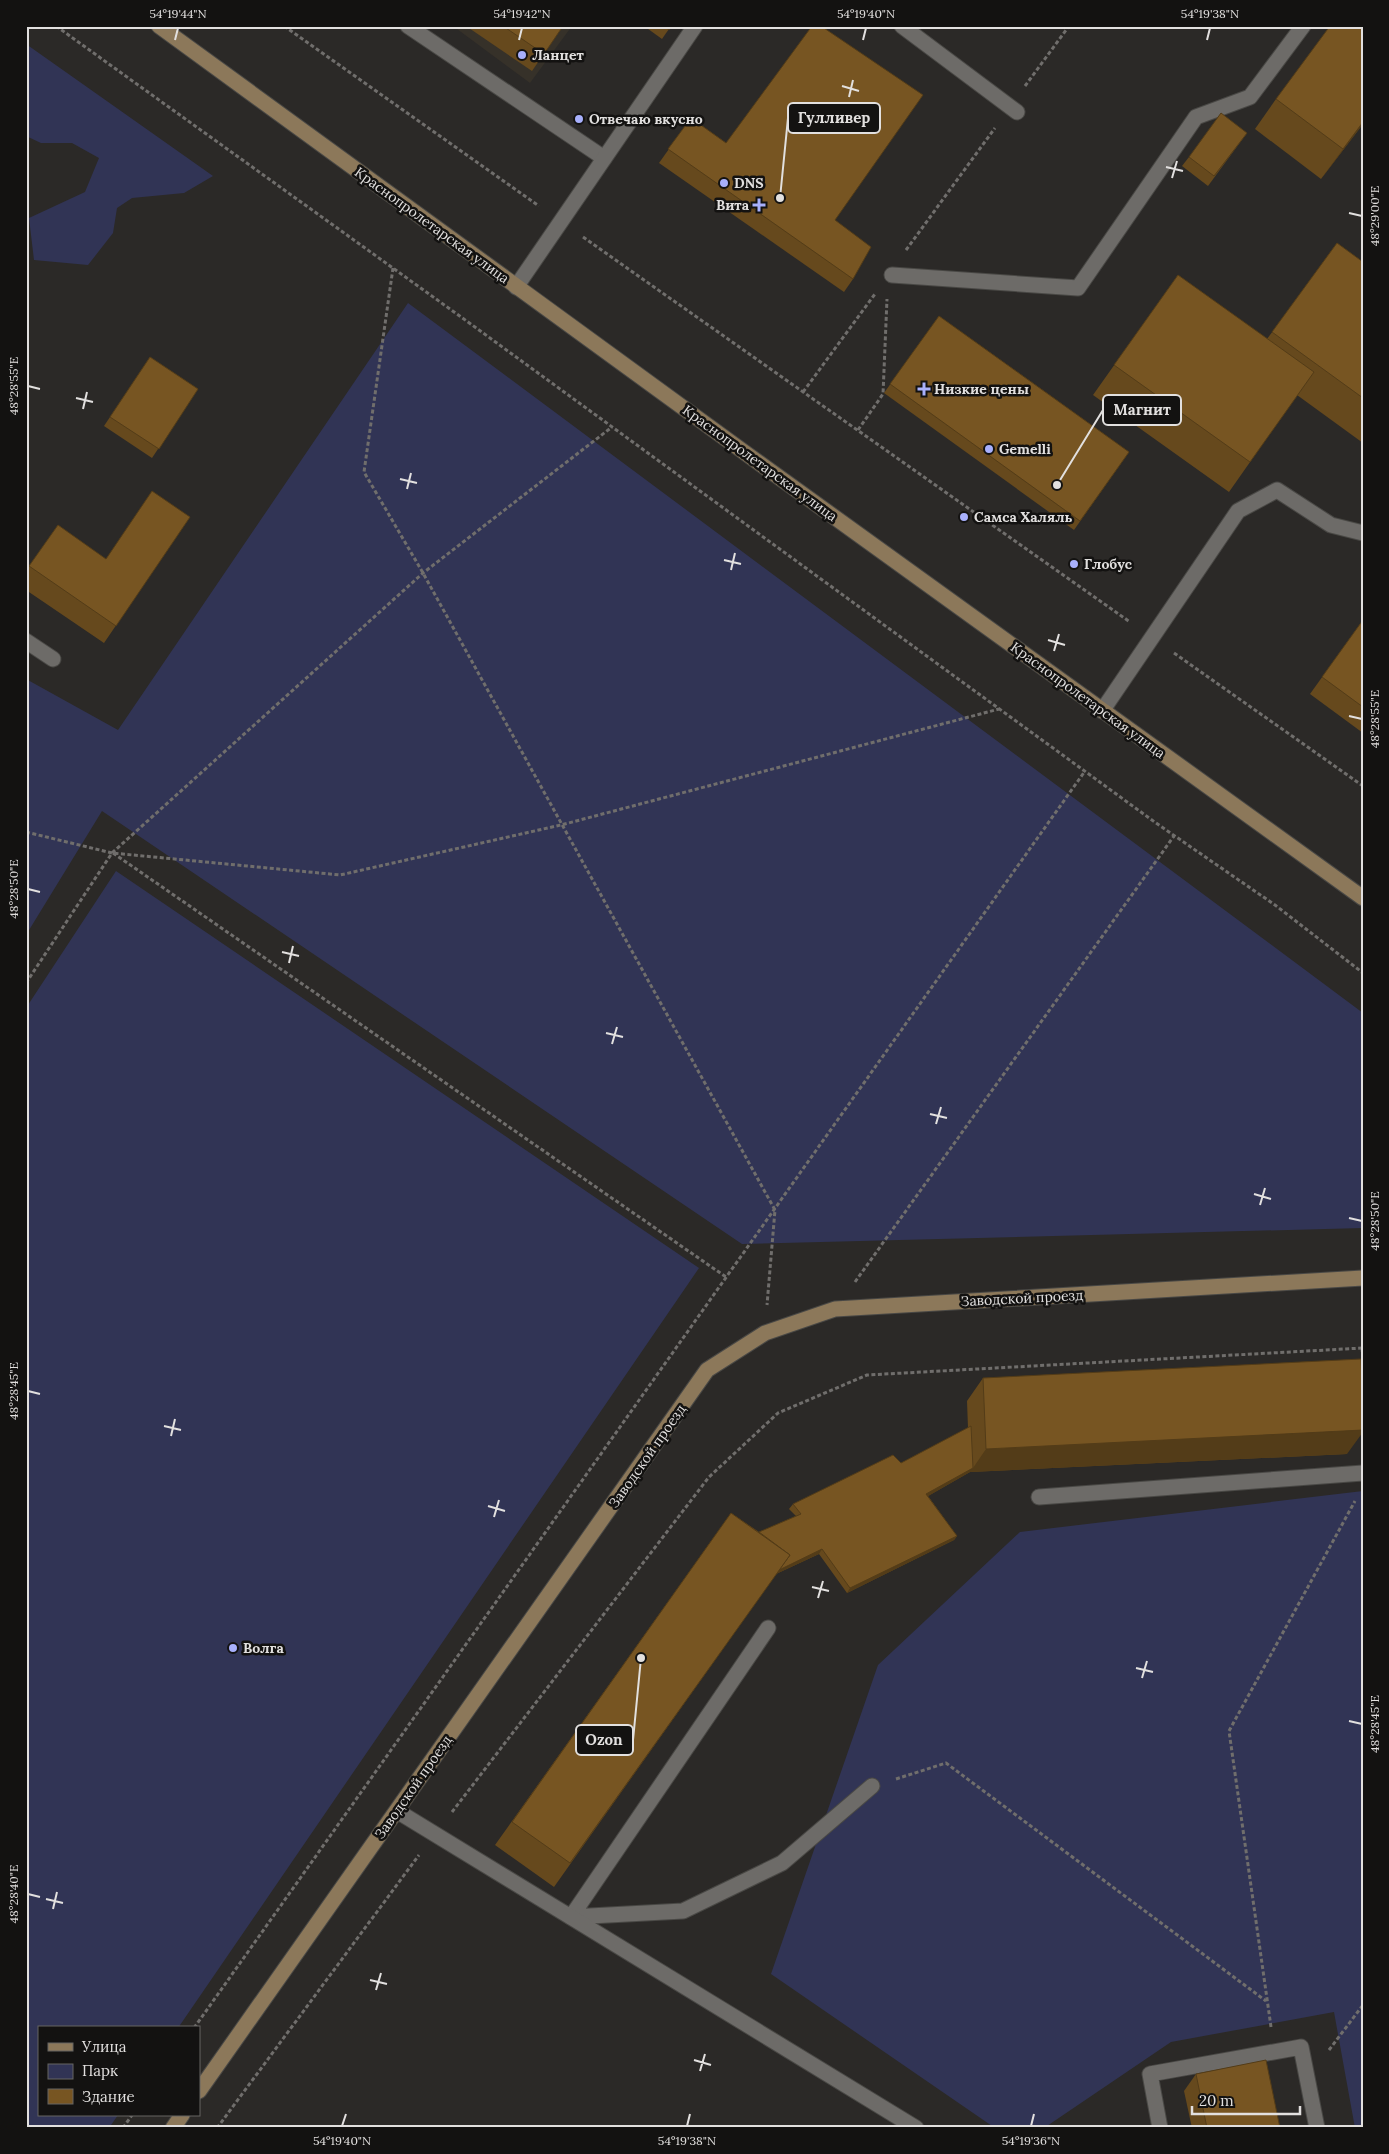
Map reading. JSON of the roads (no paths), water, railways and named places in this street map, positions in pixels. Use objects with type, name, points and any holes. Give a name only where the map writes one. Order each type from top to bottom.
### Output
[{"type":"street","name":"Краснопролетарская улица","points":[[158,26],[516,287],[1363,898]]},
{"type":"street","name":"Заводской проезд","points":[[200,2090],[708,1370],[765,1333],[835,1309],[1363,1278]]},
{"type":"street","points":[[173,2128],[181,2116]]},
{"type":"lane","points":[[408,26],[604,158]]},
{"type":"lane","points":[[516,287],[695,26]]},
{"type":"lane","points":[[902,26],[1017,112]]},
{"type":"lane","points":[[892,275],[1078,288],[1196,117],[1250,97],[1303,26]]},
{"type":"lane","points":[[1102,711],[1238,511],[1277,490],[1331,525],[1363,533]]},
{"type":"lane","points":[[26,641],[53,659]]},
{"type":"lane","points":[[1039,1497],[1363,1472]]},
{"type":"lane","points":[[571,1916],[768,1628]]},
{"type":"lane","points":[[571,1916],[683,1911],[782,1863],[872,1786]]},
{"type":"lane","points":[[397,1811],[916,2128]]},
{"type":"lane","points":[[1160,2128],[1150,2074],[1301,2047],[1317,2128]]},
{"type":"place","name":"Ланцет","points":[[522,55]]},
{"type":"place","name":"Отвечаю вкусно","points":[[579,119]]},
{"type":"place","name":"DNS","points":[[724,183]]},
{"type":"place","name":"Гулливер","points":[[780,198]]},
{"type":"place","name":"Вита","points":[[759,205]]},
{"type":"place","name":"Низкие цены","points":[[924,389]]},
{"type":"place","name":"Gemelli","points":[[989,449]]},
{"type":"place","name":"Магнит","points":[[1057,485]]},
{"type":"place","name":"Самса Халяль","points":[[964,517]]},
{"type":"place","name":"Глобус","points":[[1074,564]]},
{"type":"place","name":"Волга","points":[[233,1648]]},
{"type":"place","name":"Ozon","points":[[641,1658]]}]
